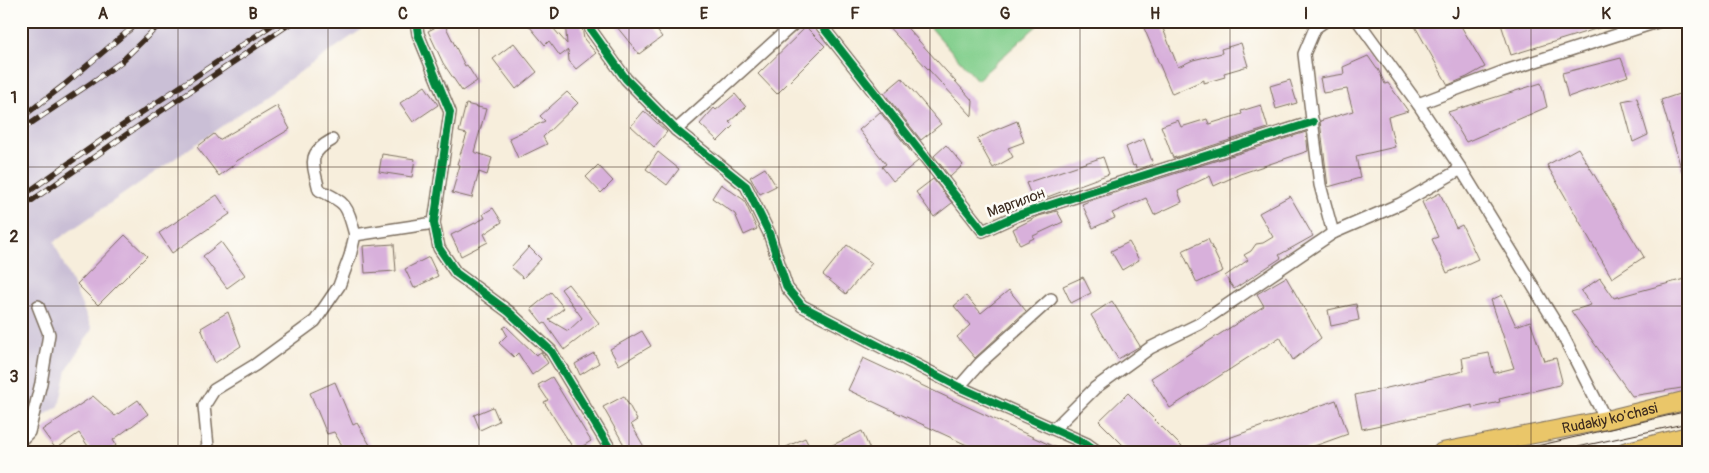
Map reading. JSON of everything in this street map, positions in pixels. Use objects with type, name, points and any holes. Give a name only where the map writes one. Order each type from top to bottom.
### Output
[{"type":"main road","name":"Rudakiy ko'chasi","points":[[1442,452],[1606,420],[1688,400]]},
{"type":"main road","points":[[1624,452],[1688,436]]},
{"type":"street","points":[[416,21],[418,34],[450,112],[434,223],[439,248],[456,273],[509,312],[550,351],[612,452]]},
{"type":"street","points":[[590,21],[591,30],[626,79],[676,130],[746,186],[769,233],[787,288],[802,306],[959,387],[1087,444],[1098,452]]},
{"type":"street","points":[[676,130],[797,21]]},
{"type":"street","name":"Маргилон","points":[[818,21],[983,230],[1018,215],[1313,122]]},
{"type":"street","points":[[1325,21],[1315,28],[1304,54],[1320,185],[1333,234]]},
{"type":"street","points":[[1358,21],[1418,104],[1461,168],[1560,330],[1606,420]]},
{"type":"street","points":[[1418,104],[1502,72],[1660,21]]},
{"type":"street","points":[[203,452],[208,447],[204,406],[214,390],[255,366],[315,321],[339,286],[350,256],[355,235],[348,210],[338,199],[319,190],[312,162],[318,147],[332,140]]},
{"type":"street","points":[[1054,429],[1095,388],[1150,348],[1199,324],[1333,234],[1400,204],[1461,168]]},
{"type":"street","points":[[355,235],[434,223]]},
{"type":"street","points":[[959,387],[980,363],[1051,300]]},
{"type":"street","points":[[21,440],[29,432],[41,383],[49,334],[38,306]]},
{"type":"shaded area","points":[[21,21],[374,21],[54,242],[92,329],[67,370],[59,406],[21,430]]},
{"type":"green space","points":[[925,21],[1042,21],[977,80]]},
{"type":"building","points":[[525,21],[547,21],[567,44],[565,21],[581,21],[584,39],[596,53],[576,69],[569,61],[568,50],[560,56],[549,41],[545,45]]},
{"type":"building","points":[[612,21],[650,21],[662,37],[639,54]]},
{"type":"building","points":[[883,21],[901,21],[973,101],[972,116]]},
{"type":"building","points":[[1141,21],[1160,21],[1178,67],[1193,60],[1222,53],[1221,49],[1241,43],[1248,66],[1224,73],[1225,77],[1204,83],[1204,80],[1172,94]]},
{"type":"building","points":[[1412,21],[1458,21],[1485,67],[1448,85]]},
{"type":"building","points":[[1500,21],[1611,21],[1612,24],[1511,55]]},
{"type":"building","points":[[444,23],[465,66],[467,65],[477,81],[462,91],[443,63],[428,31]]},
{"type":"building","points":[[806,27],[825,46],[777,94],[758,74]]},
{"type":"building","points":[[514,43],[537,72],[516,89],[493,59]]},
{"type":"building","points":[[1368,56],[1378,69],[1385,84],[1388,83],[1408,111],[1388,117],[1395,147],[1356,156],[1360,178],[1328,187],[1320,121],[1353,111],[1347,89],[1323,93],[1320,78],[1344,74],[1343,67]]},
{"type":"building","points":[[1621,58],[1628,76],[1568,97],[1562,73]]},
{"type":"building","points":[[902,78],[941,124],[921,140],[884,93]]},
{"type":"building","points":[[1290,80],[1297,103],[1276,109],[1270,86]]},
{"type":"building","points":[[1541,83],[1547,107],[1466,142],[1448,112]]},
{"type":"building","points":[[425,86],[438,105],[413,122],[400,103]]},
{"type":"building","points":[[1688,91],[1688,181],[1685,181],[1661,100]]},
{"type":"building","points":[[567,92],[578,103],[543,137],[547,144],[518,158],[509,138],[545,121],[540,116]]},
{"type":"building","points":[[735,94],[746,107],[729,122],[733,126],[718,141],[700,124],[714,108],[716,110]]},
{"type":"building","points":[[1637,98],[1648,135],[1633,142],[1622,101]]},
{"type":"building","points":[[466,104],[486,109],[474,152],[492,158],[487,175],[479,172],[472,198],[452,193],[460,165],[457,164],[467,134],[459,132]]},
{"type":"building","points":[[1261,105],[1268,128],[1173,158],[1161,126],[1178,120],[1181,127],[1207,119],[1209,124],[1242,114],[1241,111]]},
{"type":"building","points":[[277,106],[290,129],[235,162],[219,176],[197,147],[214,134],[219,140]]},
{"type":"building","points":[[644,111],[667,132],[654,147],[631,126]]},
{"type":"building","points":[[880,112],[918,161],[893,181],[882,167],[886,164],[859,130]]},
{"type":"building","points":[[1017,121],[1024,142],[1008,148],[1013,157],[993,168],[977,139]]},
{"type":"building","points":[[1306,132],[1308,151],[1240,174],[1214,186],[1210,176],[1178,191],[1182,202],[1154,215],[1146,198],[1112,213],[1115,218],[1093,228],[1082,204],[1092,200]]},
{"type":"building","points":[[1144,139],[1153,164],[1137,170],[1135,165],[1133,166],[1126,147]]},
{"type":"building","points":[[946,145],[963,165],[950,177],[934,156]]},
{"type":"building","points":[[1578,148],[1644,257],[1612,278],[1547,165]]},
{"type":"building","points":[[658,152],[679,169],[667,185],[646,169]]},
{"type":"building","points":[[382,154],[415,159],[412,177],[379,172]]},
{"type":"building","points":[[1103,157],[1109,174],[1034,202],[1026,183]]},
{"type":"building","points":[[598,165],[613,181],[601,193],[586,177]]},
{"type":"building","points":[[765,168],[776,186],[760,194],[750,177]]},
{"type":"building","points":[[933,179],[952,203],[934,217],[916,192]]},
{"type":"building","points":[[721,184],[744,200],[757,229],[744,235],[735,214],[712,198]]},
{"type":"building","points":[[1440,193],[1456,228],[1462,225],[1478,259],[1447,273],[1432,239],[1438,237],[1422,202]]},
{"type":"building","points":[[217,195],[230,214],[172,253],[159,233]]},
{"type":"building","points":[[1290,196],[1313,236],[1279,255],[1281,258],[1234,289],[1225,276],[1248,260],[1244,255],[1251,251],[1256,244],[1263,243],[1273,237],[1259,213]]},
{"type":"building","points":[[493,208],[502,222],[484,234],[488,242],[461,256],[451,235],[485,218],[483,214]]},
{"type":"building","points":[[1057,211],[1063,222],[1033,236],[1034,238],[1020,245],[1013,229],[1039,216]]},
{"type":"building","points":[[125,235],[147,256],[98,305],[77,284]]},
{"type":"building","points":[[1208,239],[1223,271],[1197,283],[1182,251]]},
{"type":"building","points":[[221,242],[245,275],[227,288],[203,256]]},
{"type":"building","points":[[1129,242],[1139,260],[1122,270],[1111,251]]},
{"type":"building","points":[[394,244],[396,271],[365,273],[363,246]]},
{"type":"building","points":[[847,245],[872,263],[846,294],[823,275]]},
{"type":"building","points":[[529,247],[541,259],[523,278],[511,267]]},
{"type":"building","points":[[429,257],[438,276],[414,288],[405,269]]},
{"type":"building","points":[[1083,277],[1091,293],[1071,303],[1063,286]]},
{"type":"building","points":[[1286,277],[1321,338],[1293,360],[1280,337],[1170,408],[1151,378],[1264,306],[1257,294]]},
{"type":"building","points":[[1600,278],[1614,298],[1688,278],[1688,387],[1632,396],[1571,311],[1591,305],[1581,291]]},
{"type":"building","points":[[568,284],[599,323],[564,350],[545,323],[543,324],[531,309],[551,292],[564,308],[549,320],[568,331],[582,318],[561,289]]},
{"type":"building","points":[[1009,290],[1026,311],[975,358],[957,337],[970,325],[954,306],[966,296],[981,313]]},
{"type":"building","points":[[1502,295],[1516,326],[1530,321],[1544,361],[1556,358],[1562,381],[1559,385],[1499,399],[1500,402],[1472,408],[1472,405],[1362,429],[1355,395],[1464,371],[1462,358],[1489,353],[1494,373],[1514,368],[1491,300]]},
{"type":"building","points":[[1112,301],[1140,346],[1118,359],[1091,315]]},
{"type":"building","points":[[1356,304],[1359,320],[1331,326],[1328,310]]},
{"type":"building","points":[[228,312],[241,346],[215,363],[201,328]]},
{"type":"building","points":[[506,326],[536,355],[541,352],[548,363],[532,375],[518,353],[514,357],[499,343],[507,335],[503,328]]},
{"type":"building","points":[[642,331],[651,346],[619,365],[610,349]]},
{"type":"building","points":[[594,353],[599,363],[580,375],[575,364]]},
{"type":"building","points":[[863,358],[1065,452],[982,452],[848,390]]},
{"type":"building","points":[[552,377],[591,441],[575,451],[544,402],[548,400],[538,385]]},
{"type":"building","points":[[335,382],[353,425],[357,423],[370,445],[358,452],[346,452],[334,432],[327,434],[310,393]]},
{"type":"building","points":[[1128,393],[1187,452],[1130,452],[1099,421]]},
{"type":"building","points":[[93,396],[115,416],[138,400],[148,414],[113,440],[116,445],[110,452],[92,452],[79,433],[56,449],[42,430]]},
{"type":"building","points":[[624,396],[637,420],[631,424],[647,452],[628,452],[603,407]]},
{"type":"building","points":[[1336,400],[1348,434],[1298,452],[1195,452],[1195,450]]},
{"type":"building","points":[[493,407],[499,421],[480,430],[474,415]]},
{"type":"building","points":[[862,431],[871,452],[818,452]]},
{"type":"building","points":[[805,438],[812,452],[776,452]]},
{"type":"tram line","points":[[1511,452],[1688,411]]},
{"type":"tram line","points":[[1555,452],[1688,423]]},
{"type":"railway","points":[[21,130],[121,62],[163,21]]},
{"type":"railway","points":[[21,197],[120,127],[278,21]]},
{"type":"railway","points":[[21,208],[294,21]]},
{"type":"railway","points":[[21,118],[64,85],[134,26]]},
{"type":"cycle path","points":[[416,21],[418,34],[450,112],[434,223],[439,248],[456,273],[509,312],[551,351],[612,452]]},
{"type":"cycle path","points":[[590,21],[591,30],[626,79],[676,130],[746,186],[769,233],[787,288],[802,306],[959,387],[1087,444],[1098,452]]},
{"type":"cycle path","points":[[818,21],[983,231],[1018,215],[1313,122]]}]
